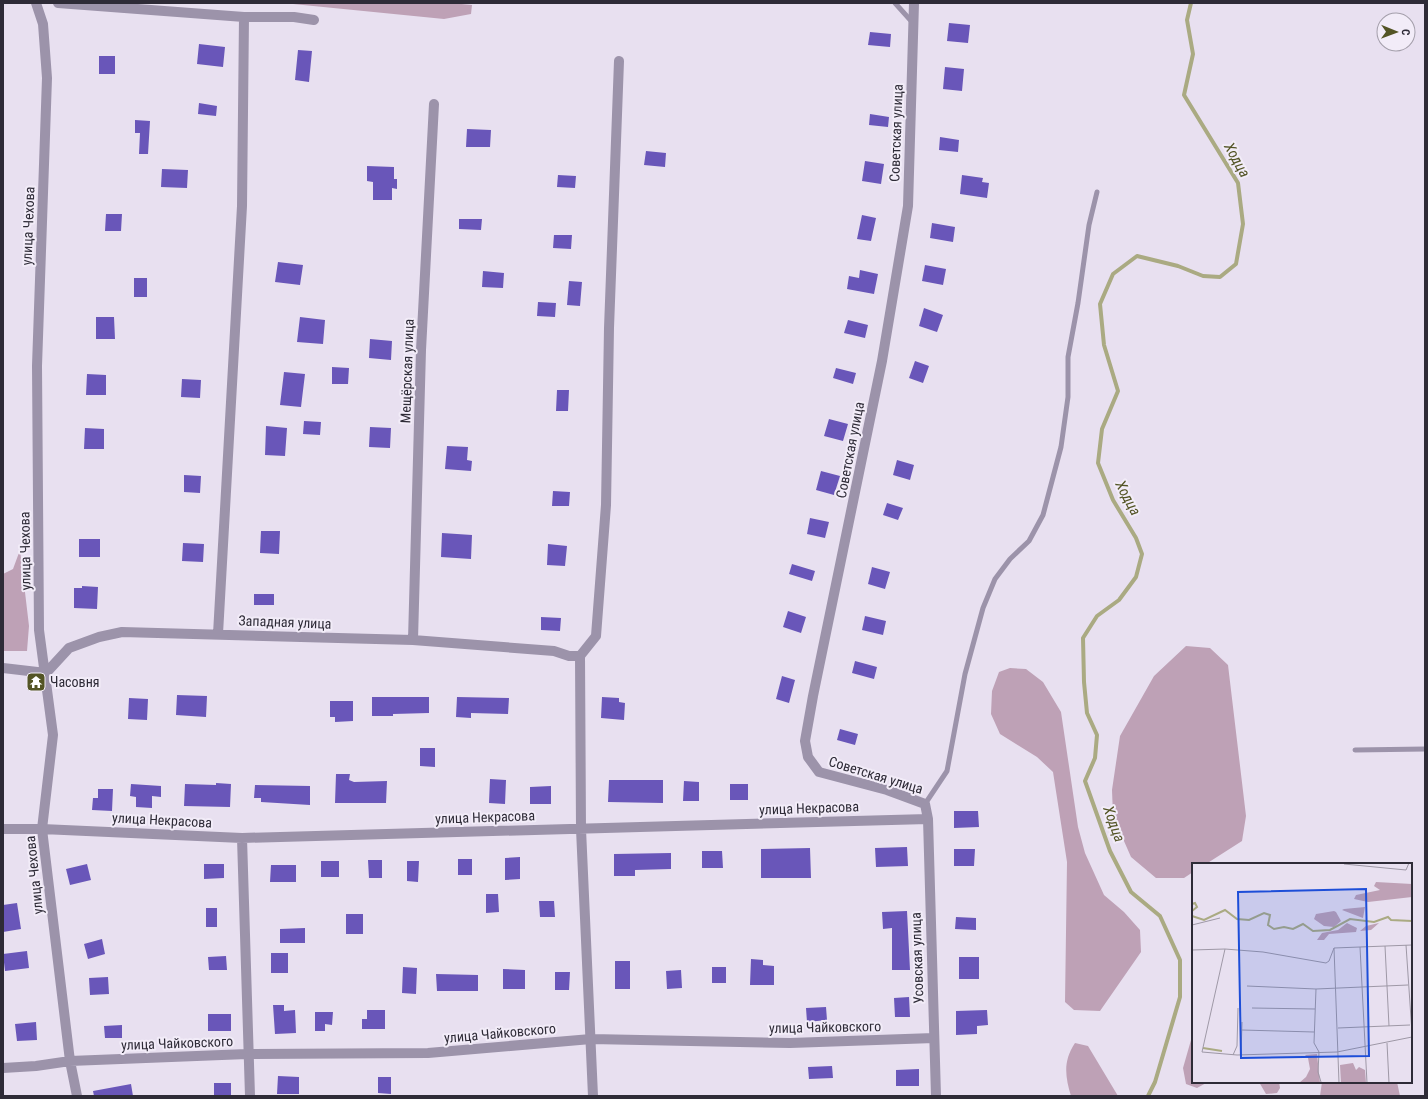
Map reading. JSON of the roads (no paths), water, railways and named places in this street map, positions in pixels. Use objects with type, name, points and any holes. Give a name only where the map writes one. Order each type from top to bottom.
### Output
[{"type":"street","name":"улица Чехова","points":[[36,3],[43,24],[47,78],[37,366],[40,630],[53,735],[42,829],[70,1061],[77,1096]]},
{"type":"street","points":[[58,3],[244,17],[294,17],[314,20]]},
{"type":"street","name":"Советская улица","points":[[914,3],[908,206],[882,361],[812,696],[805,741],[808,757],[819,772],[886,790],[925,804],[928,819]]},
{"type":"street","points":[[218,634],[242,206],[244,17]]},
{"type":"street","points":[[593,1096],[581,829],[580,656],[596,636],[606,505],[609,328],[619,61]]},
{"type":"street","name":"Мещёрская улица","points":[[413,640],[421,350],[434,104]]},
{"type":"street","name":"Западная улица","points":[[46,673],[69,648],[99,637],[122,632],[413,640],[554,651],[580,656]]},
{"type":"street","points":[[3,668],[46,673]]},
{"type":"street","name":"улица Некрасова","points":[[3,829],[42,829],[242,838],[928,819]]},
{"type":"street","name":"Усовская улица","points":[[928,819],[936,1096]]},
{"type":"street","points":[[242,838],[247,1054],[250,1096]]},
{"type":"street","name":"улица Чайковского","points":[[3,1068],[36,1066],[70,1061],[247,1054],[428,1053],[591,1039],[790,1043],[934,1038]]},
{"type":"lane","points":[[895,3],[913,23]]},
{"type":"lane","points":[[925,804],[947,771],[965,674],[983,608],[995,579],[1010,559],[1029,541],[1043,515],[1062,446],[1068,397],[1068,357],[1078,303],[1089,224],[1097,192]]},
{"type":"lane","points":[[1355,750],[1425,749]]},
{"type":"waterway","name":"Ходца","points":[[1148,1096],[1155,1082],[1180,997],[1180,960],[1160,916],[1131,892],[1110,851],[1085,781],[1095,758],[1097,735],[1087,713],[1084,682],[1083,638],[1097,616],[1119,600],[1136,577],[1142,554],[1136,538],[1113,500],[1098,463],[1102,429],[1118,391],[1104,345],[1100,304],[1113,274],[1137,256],[1178,266],[1203,276],[1220,277],[1236,264],[1243,224],[1238,183],[1184,95],[1193,54],[1187,20],[1191,3]]},
{"type":"place","name":"Часовня","points":[[36,682]]}]
